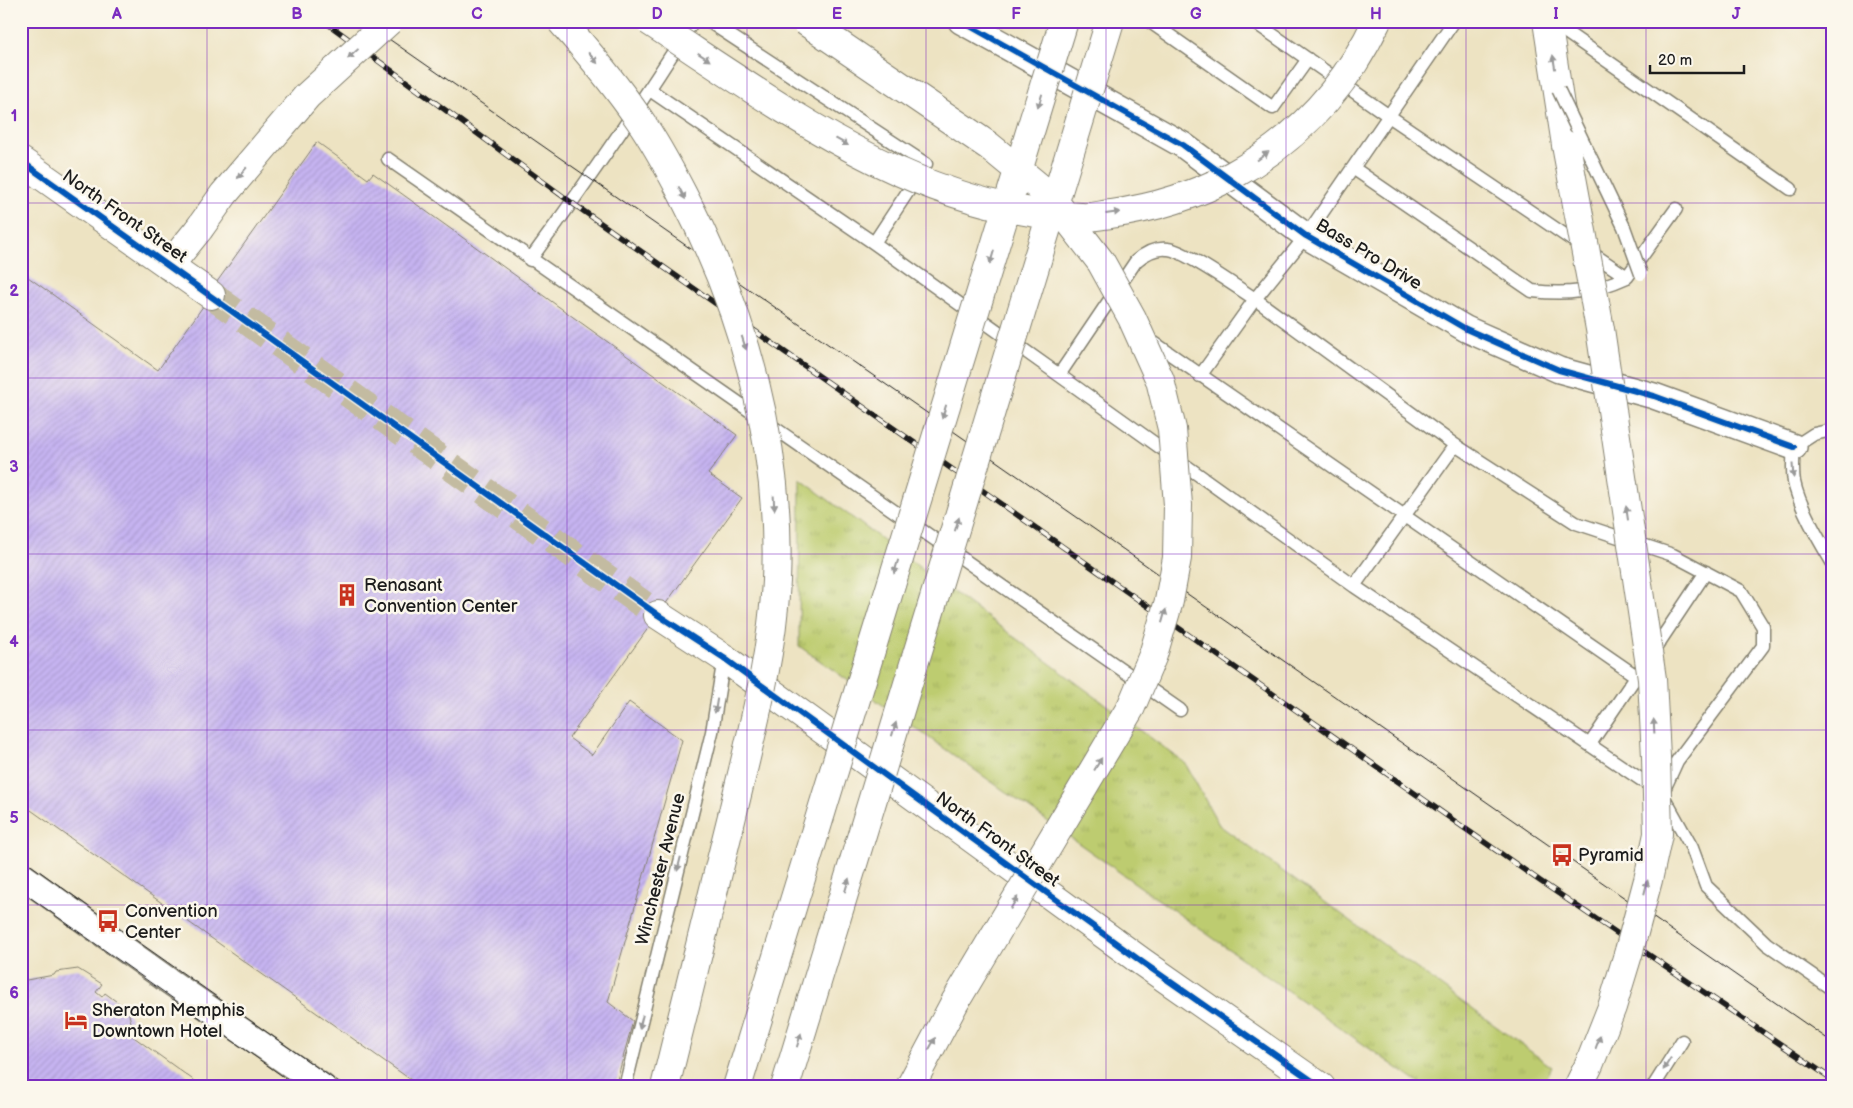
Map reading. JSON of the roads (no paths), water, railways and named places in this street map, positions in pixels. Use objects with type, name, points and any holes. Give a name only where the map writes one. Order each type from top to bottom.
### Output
[{"type":"main road","points":[[168,266],[199,230],[224,194],[307,96],[389,21]]},
{"type":"main road","points":[[561,21],[598,63],[641,121],[700,228],[728,294],[750,365],[767,441],[773,480],[776,581],[770,635],[754,726],[665,1087]]},
{"type":"main road","points":[[648,21],[802,120],[894,170],[957,196],[1014,210],[1083,218],[1130,211],[1173,201],[1220,182],[1254,164],[1289,137],[1329,97],[1341,83],[1365,46],[1377,21]]},
{"type":"main road","points":[[805,21],[989,146],[1050,196],[1101,262],[1132,318],[1160,380],[1172,429],[1178,505],[1177,558],[1169,602],[1153,655],[1131,707],[955,1002],[910,1087]]},
{"type":"main road","points":[[737,1087],[1064,21]]},
{"type":"main road","points":[[785,1087],[1110,21]]},
{"type":"main road","points":[[1549,21],[1566,145],[1600,329],[1650,669],[1658,834],[1648,880],[1612,1007],[1590,1066],[1578,1087]]},
{"type":"main road","name":"North Front Street","points":[[21,161],[211,295]]},
{"type":"main road","name":"North Front Street","points":[[658,615],[724,658],[1142,962],[1321,1087]]},
{"type":"street","name":"Bass Pro Drive","points":[[977,25],[1183,145],[1306,236],[1466,329],[1559,370],[1654,396],[1794,447]]},
{"type":"street","points":[[21,875],[169,982],[323,1087]]},
{"type":"lane","points":[[530,260],[589,180],[694,21]]},
{"type":"lane","points":[[708,21],[926,164],[874,244]]},
{"type":"lane","points":[[1149,21],[1273,108],[1308,59]]},
{"type":"lane","points":[[1253,21],[1389,116],[1627,277]]},
{"type":"lane","points":[[1200,376],[1255,299],[1306,236],[1454,21]]},
{"type":"lane","points":[[1549,21],[1791,189]]},
{"type":"lane","points":[[1558,89],[1624,227],[1641,274]]},
{"type":"lane","points":[[650,90],[874,244],[1354,586],[1662,794],[1692,848],[1706,886],[1768,944],[1832,988]]},
{"type":"lane","points":[[388,160],[1180,710]]},
{"type":"lane","points":[[1353,168],[1532,291],[1574,293],[1610,284],[1627,277],[1676,209]]},
{"type":"lane","points":[[1059,375],[1112,313],[1136,261],[1144,254],[1166,248],[1184,254],[1255,299],[1455,445],[1576,523],[1673,555],[1741,591],[1763,627],[1763,646],[1677,761],[1662,794]]},
{"type":"lane","points":[[1112,313],[1200,376],[1636,676]]},
{"type":"lane","points":[[1832,430],[1814,434],[1794,447],[1792,462],[1794,481],[1800,500],[1832,562]]},
{"type":"lane","points":[[1354,586],[1455,445]]},
{"type":"lane","points":[[1590,744],[1706,572]]},
{"type":"lane","name":"Winchester Avenue","points":[[625,1087],[712,732],[724,658]]},
{"type":"lane","points":[[1653,1087],[1682,1041]]},
{"type":"tunnel","points":[[211,295],[658,615]]},
{"type":"tram line","points":[[363,21],[1832,1042]]},
{"type":"tram line","points":[[21,858],[345,1087]]},
{"type":"tram line","points":[[21,891],[298,1087]]},
{"type":"railway","points":[[324,21],[572,203],[1540,881],[1832,1079]]},
{"type":"place","name":"Renasant Convention Center","points":[[347,595]]},
{"type":"place","name":"Pyramid","points":[[1562,855]]},
{"type":"place","name":"Convention Center","points":[[108,921]]},
{"type":"place","name":"Sheraton Memphis Downtown Hotel","points":[[76,1020]]}]
